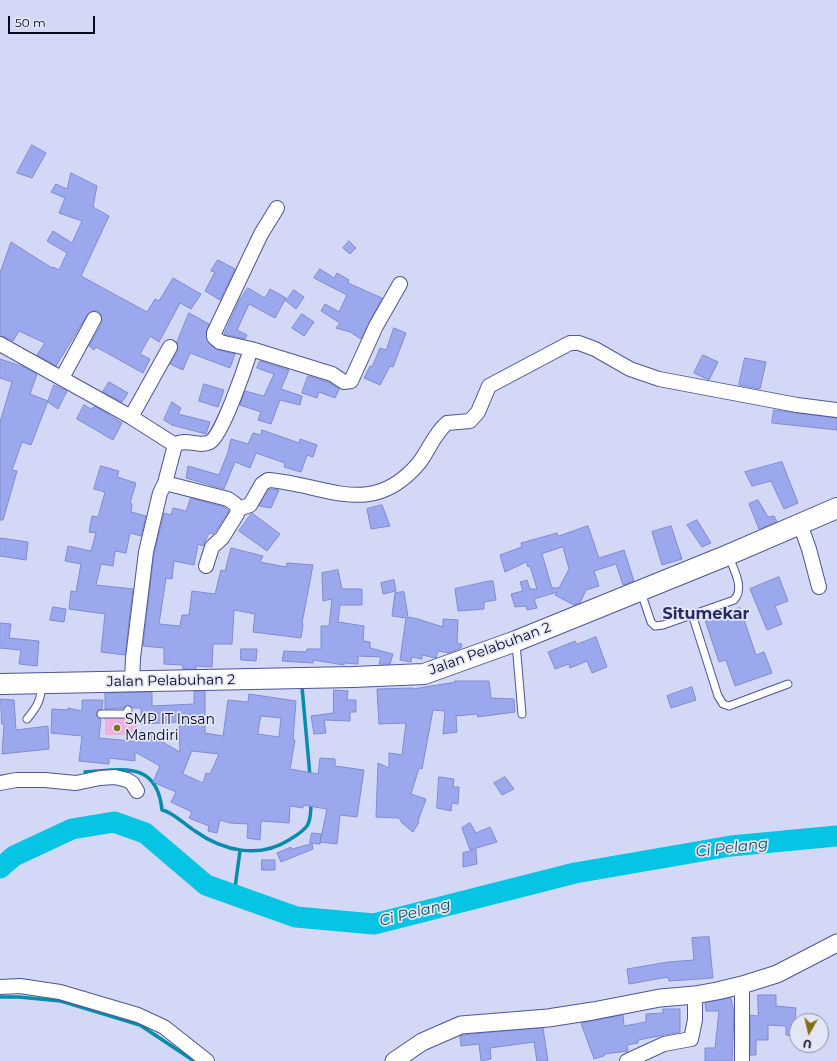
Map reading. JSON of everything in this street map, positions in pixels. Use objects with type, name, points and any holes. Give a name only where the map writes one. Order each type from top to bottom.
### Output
[{"type":"main road","name":"Jalan Pelabuhan 2","points":[[0,684],[129,684],[353,678],[424,674],[516,641],[728,555],[837,508]]},
{"type":"street","points":[[276,208],[260,234],[214,333],[214,337],[220,342],[251,349],[332,374],[344,382],[349,382],[376,326],[400,284]]},
{"type":"street","points":[[62,378],[94,319]]},
{"type":"street","points":[[238,509],[250,505],[262,484],[268,480],[345,496],[364,494],[386,489],[400,481],[419,463],[447,423],[466,422],[474,418],[489,386],[570,343],[579,343],[595,349],[630,369],[659,380],[837,410]]},
{"type":"street","points":[[0,344],[131,417],[175,445]]},
{"type":"street","points":[[131,417],[170,347]]},
{"type":"street","points":[[129,684],[146,552],[160,493],[165,483],[175,445],[179,442],[187,441],[203,444],[212,441],[219,431],[240,383],[251,349]]},
{"type":"street","points":[[165,483],[228,499],[235,504],[238,509],[237,514],[222,538],[212,547],[206,566]]},
{"type":"street","points":[[800,524],[809,549],[819,586]]},
{"type":"street","points":[[0,783],[16,780],[45,780],[76,783],[100,778],[115,777],[132,783],[137,791]]},
{"type":"street","points":[[394,1061],[422,1042],[461,1025],[548,1018],[593,1012],[660,998],[695,995],[742,985],[777,974],[837,942]]},
{"type":"street","points":[[742,985],[742,1061]]},
{"type":"street","points":[[0,988],[20,986],[60,992],[138,1015],[164,1027],[207,1061]]},
{"type":"street","points":[[627,1061],[664,1044],[691,1039],[695,1020],[695,995]]},
{"type":"lane","points":[[640,591],[650,622],[655,626],[663,625],[734,600],[740,589],[728,555]]},
{"type":"lane","points":[[692,614],[718,696],[722,704],[729,706],[788,684]]},
{"type":"lane","points":[[516,641],[522,714]]},
{"type":"lane","points":[[27,718],[38,706],[42,692],[41,684]]},
{"type":"lane","points":[[101,714],[126,714],[128,710]]},
{"type":"shaded area","points":[[137,716],[137,735],[105,735],[105,717]]},
{"type":"building","points":[[32,145],[46,153],[32,178],[17,173]]},
{"type":"building","points":[[71,173],[97,186],[93,207],[109,216],[81,276],[147,312],[155,299],[159,301],[173,278],[201,294],[191,309],[180,303],[159,342],[150,336],[140,354],[150,359],[143,373],[96,347],[94,350],[89,346],[102,323],[101,315],[98,311],[93,311],[87,315],[56,366],[37,355],[45,343],[19,331],[13,341],[0,335],[0,273],[11,242],[52,268],[53,267],[59,270],[67,253],[47,241],[53,231],[72,243],[82,221],[59,213],[65,198],[51,192],[56,184],[67,189]]},
{"type":"building","points":[[349,241],[356,248],[350,254],[343,248]]},
{"type":"building","points":[[218,260],[235,269],[220,300],[205,291],[215,272],[211,271]]},
{"type":"building","points":[[320,269],[334,278],[337,273],[349,280],[348,283],[382,298],[361,339],[350,332],[336,328],[340,323],[321,311],[325,304],[339,312],[347,295],[314,278]]},
{"type":"building","points":[[248,288],[265,298],[270,289],[286,298],[275,318],[249,304],[237,330],[247,335],[245,339],[224,334],[239,301]]},
{"type":"building","points":[[294,290],[304,297],[296,309],[286,301]]},
{"type":"building","points":[[189,313],[209,324],[206,333],[209,344],[218,350],[235,354],[230,368],[190,353],[183,370],[170,364],[178,351],[177,342]]},
{"type":"building","points":[[302,314],[314,322],[304,336],[292,328]]},
{"type":"building","points":[[394,328],[406,333],[393,367],[390,366],[380,385],[364,378],[370,366],[372,367],[380,348],[386,350]]},
{"type":"building","points":[[703,355],[718,362],[709,380],[694,373]]},
{"type":"building","points":[[745,358],[766,362],[760,389],[739,385]]},
{"type":"building","points":[[0,359],[24,367],[37,374],[30,394],[48,401],[31,445],[22,442],[12,470],[17,471],[3,520],[0,520],[0,422],[12,382],[0,378]]},
{"type":"building","points":[[260,361],[289,370],[281,389],[302,396],[300,405],[280,400],[271,424],[258,420],[261,412],[240,405],[245,391],[264,396],[274,374],[257,368]]},
{"type":"building","points":[[308,376],[328,382],[339,389],[335,398],[319,392],[317,398],[302,393]]},
{"type":"building","points":[[109,382],[128,393],[122,402],[103,392]]},
{"type":"building","points":[[204,384],[224,390],[218,407],[199,401]]},
{"type":"building","points":[[54,385],[67,391],[58,409],[48,402]]},
{"type":"building","points":[[172,402],[181,408],[178,414],[210,422],[206,434],[172,425],[164,420]]},
{"type":"building","points":[[84,405],[91,409],[95,406],[122,423],[113,440],[77,419]]},
{"type":"building","points":[[774,410],[837,418],[837,430],[772,423]]},
{"type":"building","points":[[262,430],[299,443],[300,439],[317,445],[313,457],[307,455],[301,472],[284,467],[285,463],[256,453],[250,468],[235,462],[224,489],[186,478],[188,466],[219,475],[228,452],[231,439],[248,444],[253,433],[261,435]]},
{"type":"building","points":[[782,462],[798,503],[784,509],[771,481],[752,486],[745,472]]},
{"type":"building","points":[[101,466],[119,471],[117,477],[136,483],[130,503],[132,504],[131,512],[146,516],[141,536],[130,533],[126,553],[115,551],[113,566],[101,564],[96,585],[133,589],[125,655],[101,652],[105,614],[69,609],[71,591],[76,592],[81,564],[65,561],[68,546],[91,551],[96,533],[89,532],[92,516],[98,517],[105,492],[94,489]]},
{"type":"building","points":[[270,489],[279,490],[271,508],[259,506]]},
{"type":"building","points":[[191,498],[224,507],[229,511],[215,532],[213,534],[209,533],[203,546],[198,544],[194,565],[174,561],[172,579],[166,578],[159,624],[180,626],[182,615],[189,615],[192,591],[215,594],[221,570],[225,571],[231,548],[263,556],[260,562],[286,567],[287,563],[313,565],[302,623],[301,638],[253,632],[255,614],[234,610],[232,644],[213,644],[212,667],[196,666],[196,669],[183,669],[183,665],[164,664],[164,648],[143,646],[154,554],[164,513],[171,515],[173,508],[186,511]]},
{"type":"building","points":[[758,500],[768,517],[774,516],[777,522],[759,529],[749,504]]},
{"type":"building","points":[[382,505],[390,526],[371,529],[367,509]]},
{"type":"building","points":[[252,513],[280,534],[267,551],[239,531]]},
{"type":"building","points":[[697,520],[711,543],[702,547],[687,525]]},
{"type":"building","points":[[588,526],[599,558],[624,550],[634,581],[623,585],[616,564],[594,571],[599,586],[586,590],[580,603],[574,605],[555,595],[557,592],[534,599],[537,608],[527,610],[526,606],[515,607],[511,594],[523,591],[520,582],[527,580],[530,589],[537,589],[530,566],[528,567],[526,562],[505,572],[500,555],[522,547],[521,543],[557,533],[558,536]],"holes":[[[563,547],[569,569],[559,588],[552,588],[542,554]]]},
{"type":"building","points":[[671,526],[682,559],[662,565],[652,532]]},
{"type":"building","points":[[0,538],[28,542],[26,560],[0,556]]},
{"type":"building","points":[[338,570],[342,589],[362,589],[362,605],[340,605],[338,622],[364,626],[363,641],[370,642],[370,648],[393,654],[390,664],[379,664],[381,657],[358,656],[358,664],[344,663],[344,665],[313,660],[313,663],[282,661],[284,651],[306,652],[307,649],[321,649],[321,626],[329,626],[332,599],[323,601],[322,573]]},
{"type":"building","points":[[779,577],[788,601],[775,606],[782,624],[767,630],[750,589]]},
{"type":"building","points":[[394,580],[396,591],[383,594],[381,583]]},
{"type":"building","points":[[493,581],[496,600],[484,602],[484,609],[458,611],[455,589]]},
{"type":"building","points":[[404,592],[408,617],[443,627],[443,619],[458,620],[457,643],[462,644],[461,648],[449,653],[438,651],[436,658],[422,655],[422,659],[412,657],[411,662],[400,660],[406,618],[392,616],[395,593]]},
{"type":"building","points":[[53,607],[66,609],[64,622],[50,620]]},
{"type":"building","points":[[740,608],[756,655],[764,652],[772,673],[735,686],[726,660],[719,662],[705,620]]},
{"type":"building","points":[[0,623],[11,624],[9,638],[39,641],[37,666],[19,664],[21,650],[0,648]]},
{"type":"building","points":[[596,637],[607,667],[592,673],[587,661],[570,668],[569,664],[555,669],[548,652],[575,641],[577,644]]},
{"type":"building","points":[[241,649],[257,649],[256,661],[241,660]]},
{"type":"building","points":[[455,681],[489,681],[491,698],[514,699],[515,712],[478,717],[477,714],[456,716],[457,732],[443,734],[445,711],[433,710],[422,769],[419,768],[411,794],[426,799],[418,821],[419,822],[413,832],[402,823],[399,818],[376,817],[378,763],[389,768],[389,753],[402,755],[406,723],[379,724],[377,689],[413,689],[456,682]]},
{"type":"building","points":[[692,687],[696,700],[671,708],[667,696]]},
{"type":"building","points":[[334,690],[348,691],[347,700],[356,700],[356,712],[350,712],[350,721],[324,720],[326,733],[314,734],[311,716],[333,713]]},
{"type":"building","points":[[205,691],[205,733],[223,736],[228,700],[248,702],[249,694],[296,701],[293,740],[295,740],[290,769],[318,774],[320,758],[335,759],[335,766],[364,770],[357,817],[340,815],[337,844],[320,842],[327,809],[303,805],[303,808],[290,806],[289,823],[261,821],[260,840],[247,838],[248,824],[230,823],[220,820],[217,833],[208,831],[209,826],[189,818],[192,812],[171,802],[176,792],[153,782],[160,766],[135,752],[135,761],[109,758],[109,764],[79,761],[82,736],[51,733],[52,709],[68,710],[68,708],[82,711],[82,700],[103,700],[102,709],[98,710],[96,714],[97,717],[101,719],[99,738],[142,742],[141,730],[180,752],[179,722],[141,724],[141,708],[133,708],[128,705],[123,708],[105,709],[105,693],[152,692],[152,706],[194,704],[194,692]],"holes":[[[261,716],[281,718],[279,737],[258,734]],[[192,751],[219,754],[210,774],[206,773],[203,783],[183,774]]]},
{"type":"building","points":[[1,699],[14,700],[16,730],[48,726],[49,749],[2,754],[4,724],[2,724]]},
{"type":"building","points":[[439,777],[454,779],[453,787],[459,787],[458,804],[452,803],[451,811],[437,808]]},
{"type":"building","points":[[505,777],[514,789],[502,795],[494,783]]},
{"type":"building","points":[[470,823],[476,833],[490,827],[497,842],[470,850],[462,828]]},
{"type":"building","points":[[312,833],[321,834],[320,844],[310,843]]},
{"type":"building","points":[[312,844],[313,849],[281,862],[277,853],[291,847],[291,849]]},
{"type":"building","points":[[476,850],[477,864],[463,867],[463,853]]},
{"type":"building","points":[[262,860],[275,860],[275,870],[262,870]]},
{"type":"building","points":[[709,937],[713,978],[669,981],[668,977],[629,984],[627,969],[668,962],[694,960],[692,938]]},
{"type":"building","points":[[758,995],[776,995],[776,1006],[796,1008],[796,1013],[789,1013],[789,1035],[786,1035],[786,1026],[768,1025],[768,1040],[756,1040],[756,1055],[750,1055],[750,1015],[758,1016]]},
{"type":"building","points":[[731,998],[734,1014],[732,1061],[705,1061],[705,1048],[715,1048],[719,1011],[706,1011],[705,1003]]},
{"type":"building","points":[[663,1009],[680,1009],[680,1032],[638,1040],[638,1043],[627,1045],[628,1051],[604,1054],[604,1056],[594,1059],[581,1023],[623,1015],[624,1026],[646,1022],[646,1014],[663,1013]]},
{"type":"building","points":[[543,1028],[548,1061],[537,1061],[534,1042],[490,1048],[491,1059],[481,1061],[479,1044],[461,1046],[460,1036],[463,1035]]},
{"type":"waterway","points":[[302,687],[310,776]]},
{"type":"waterway","points":[[85,772],[124,770],[145,775],[153,783],[159,794],[162,810],[175,816],[217,844],[241,850],[253,851],[266,849],[277,846],[296,836],[308,825],[311,802]]},
{"type":"waterway","name":"Ci Pelang","points":[[0,868],[14,856],[72,829],[114,822],[145,833],[206,885],[296,917],[374,924],[575,873],[731,846],[837,836]]},
{"type":"waterway","points":[[234,895],[240,851]]},
{"type":"waterway","points":[[0,997],[19,997],[61,1001],[140,1025],[194,1061]]},
{"type":"place","name":"SMP IT Insan Mandiri","points":[[117,728]]},
{"type":"district","name":"Situmekar","points":[[706,614]]}]
